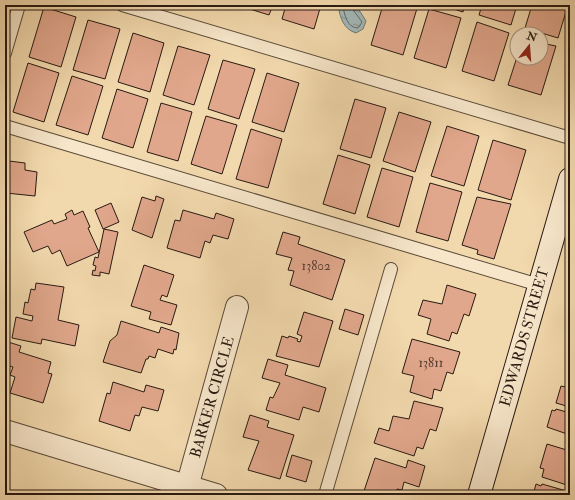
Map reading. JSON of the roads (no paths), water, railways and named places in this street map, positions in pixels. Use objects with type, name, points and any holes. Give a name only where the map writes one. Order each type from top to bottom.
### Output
[{"type":"street","name":"EDWARDS STREET","points":[[479,495],[570,179]]},
{"type":"street","name":"BARKER CIRCLE","points":[[187,487],[237,308]]},
{"type":"street","points":[[5,431],[216,495]]},
{"type":"lane","points":[[5,53],[19,5]]},
{"type":"lane","points":[[122,5],[570,138]]},
{"type":"lane","points":[[5,126],[539,285]]},
{"type":"lane","points":[[325,495],[391,269]]},
{"type":"water","points":[[338,5],[356,5],[366,21],[363,29],[356,33],[348,29],[341,18]]}]
